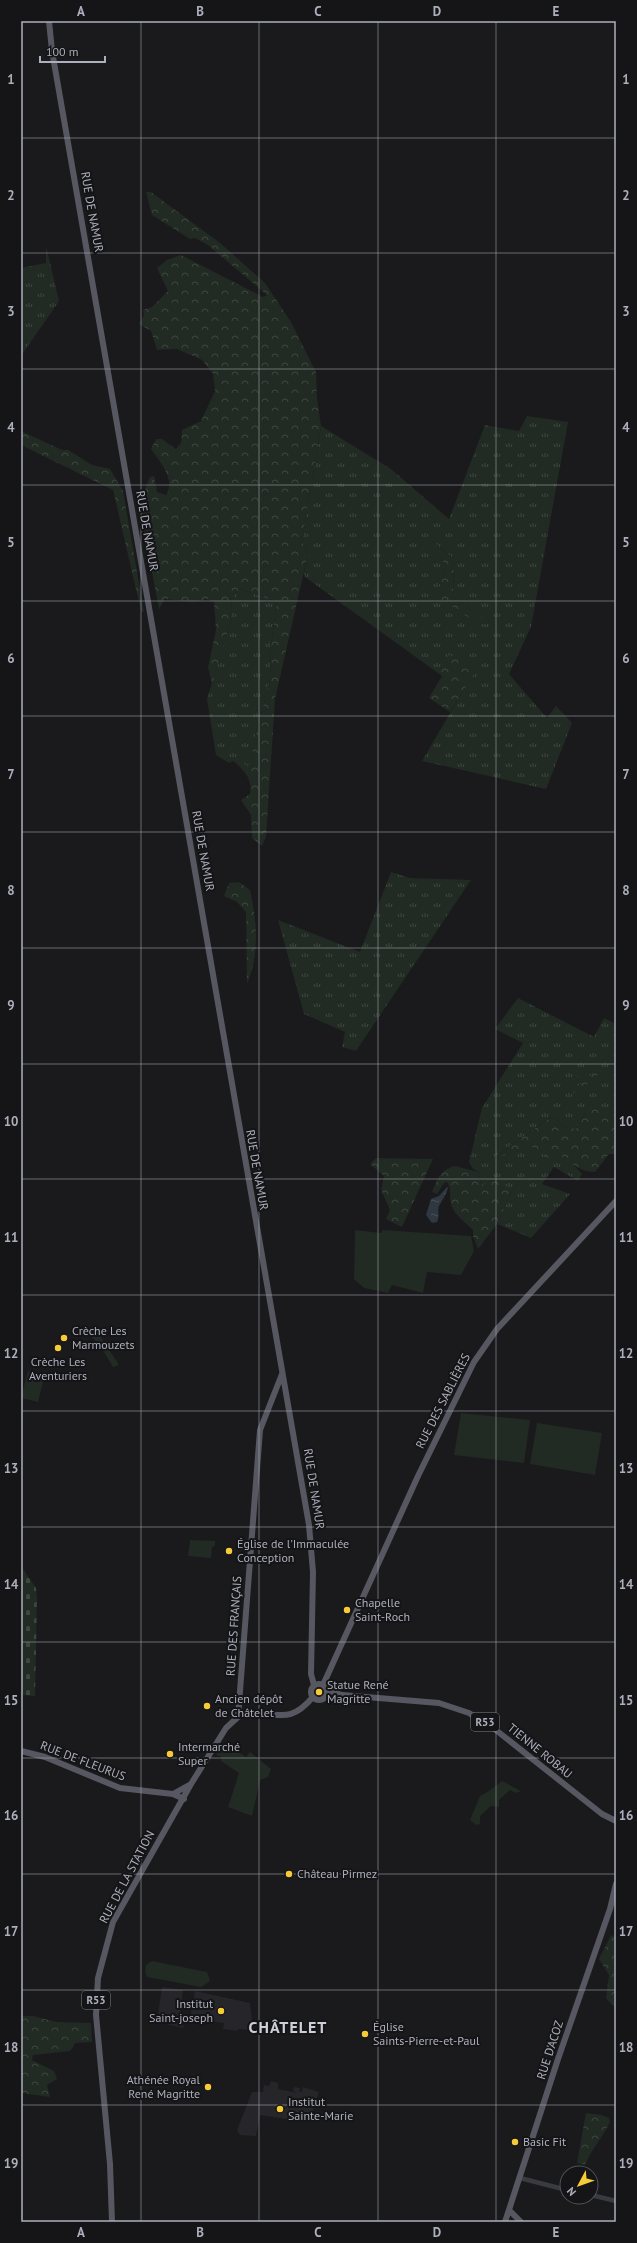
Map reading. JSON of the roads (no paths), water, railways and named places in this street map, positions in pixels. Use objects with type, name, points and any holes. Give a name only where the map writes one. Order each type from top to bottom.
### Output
[{"type":"main road","name":"RUE DE NAMUR","points":[[49,21],[52,51],[311,1543],[313,1592],[311,1674],[314,1685]]},
{"type":"main road","name":"RUE DES SABLIÈRES","points":[[325,1687],[351,1622],[418,1476],[474,1362],[497,1329],[616,1201]]},
{"type":"main road","name":"RUE DES FRANÇAIS","points":[[238,1717],[260,1430],[282,1374]]},
{"type":"main road","name":"R53","points":[[314,1685],[325,1687]]},
{"type":"main road","points":[[238,1717],[254,1713],[290,1715],[302,1709],[312,1697],[311,1692],[314,1685]]},
{"type":"main road","points":[[312,1697],[317,1700],[322,1699],[326,1695],[325,1687]]},
{"type":"main road","name":"TIENNE ROBAU","points":[[325,1687],[342,1695],[439,1703],[469,1713],[492,1727],[602,1814],[616,1821]]},
{"type":"main road","name":"RUE DE LA STATION","points":[[112,2222],[110,2164],[96,2015],[98,1978],[113,1922],[184,1799],[191,1784],[226,1728],[238,1717]]},
{"type":"main road","name":"RUE DE FLEURUS","points":[[21,1751],[46,1757],[120,1788],[173,1794],[184,1799]]},
{"type":"main road","points":[[173,1794],[191,1784]]},
{"type":"main road","name":"RUE D'ACOZ","points":[[505,2222],[558,2059],[610,1909],[616,1884]]},
{"type":"main road","points":[[509,2210],[521,2222]]},
{"type":"street","points":[[520,2178],[559,2188]]},
{"type":"street","points":[[599,2197],[616,2201]]},
{"type":"water","points":[[447,1187],[447,1191],[438,1208],[437,1222],[432,1223],[426,1215],[431,1199],[439,1196]]},
{"type":"place","name":"Crèche Les Marmouzets","points":[[64,1338]]},
{"type":"place","name":"Crèche Les Aventuriers","points":[[58,1348]]},
{"type":"place","name":"Église de l'Immaculée Conception","points":[[229,1551]]},
{"type":"place","name":"Chapelle Saint-Roch","points":[[347,1610]]},
{"type":"place","name":"Statue René Magritte","points":[[319,1692]]},
{"type":"place","name":"Ancien dépôt de Châtelet","points":[[207,1706]]},
{"type":"place","name":"Intermarché Super","points":[[170,1754]]},
{"type":"place","name":"Château Pirmez","points":[[289,1874]]},
{"type":"place","name":"Institut Saint-joseph","points":[[221,2011]]},
{"type":"place","name":"Église Saints-Pierre-et-Paul","points":[[365,2034]]},
{"type":"place","name":"Athénée Royal René Magritte","points":[[208,2087]]},
{"type":"place","name":"Institut Sainte-Marie","points":[[280,2109]]},
{"type":"place","name":"Basic Fit","points":[[515,2142]]},
{"type":"district","name":"CHÂTELET","points":[[288,2027]]}]
